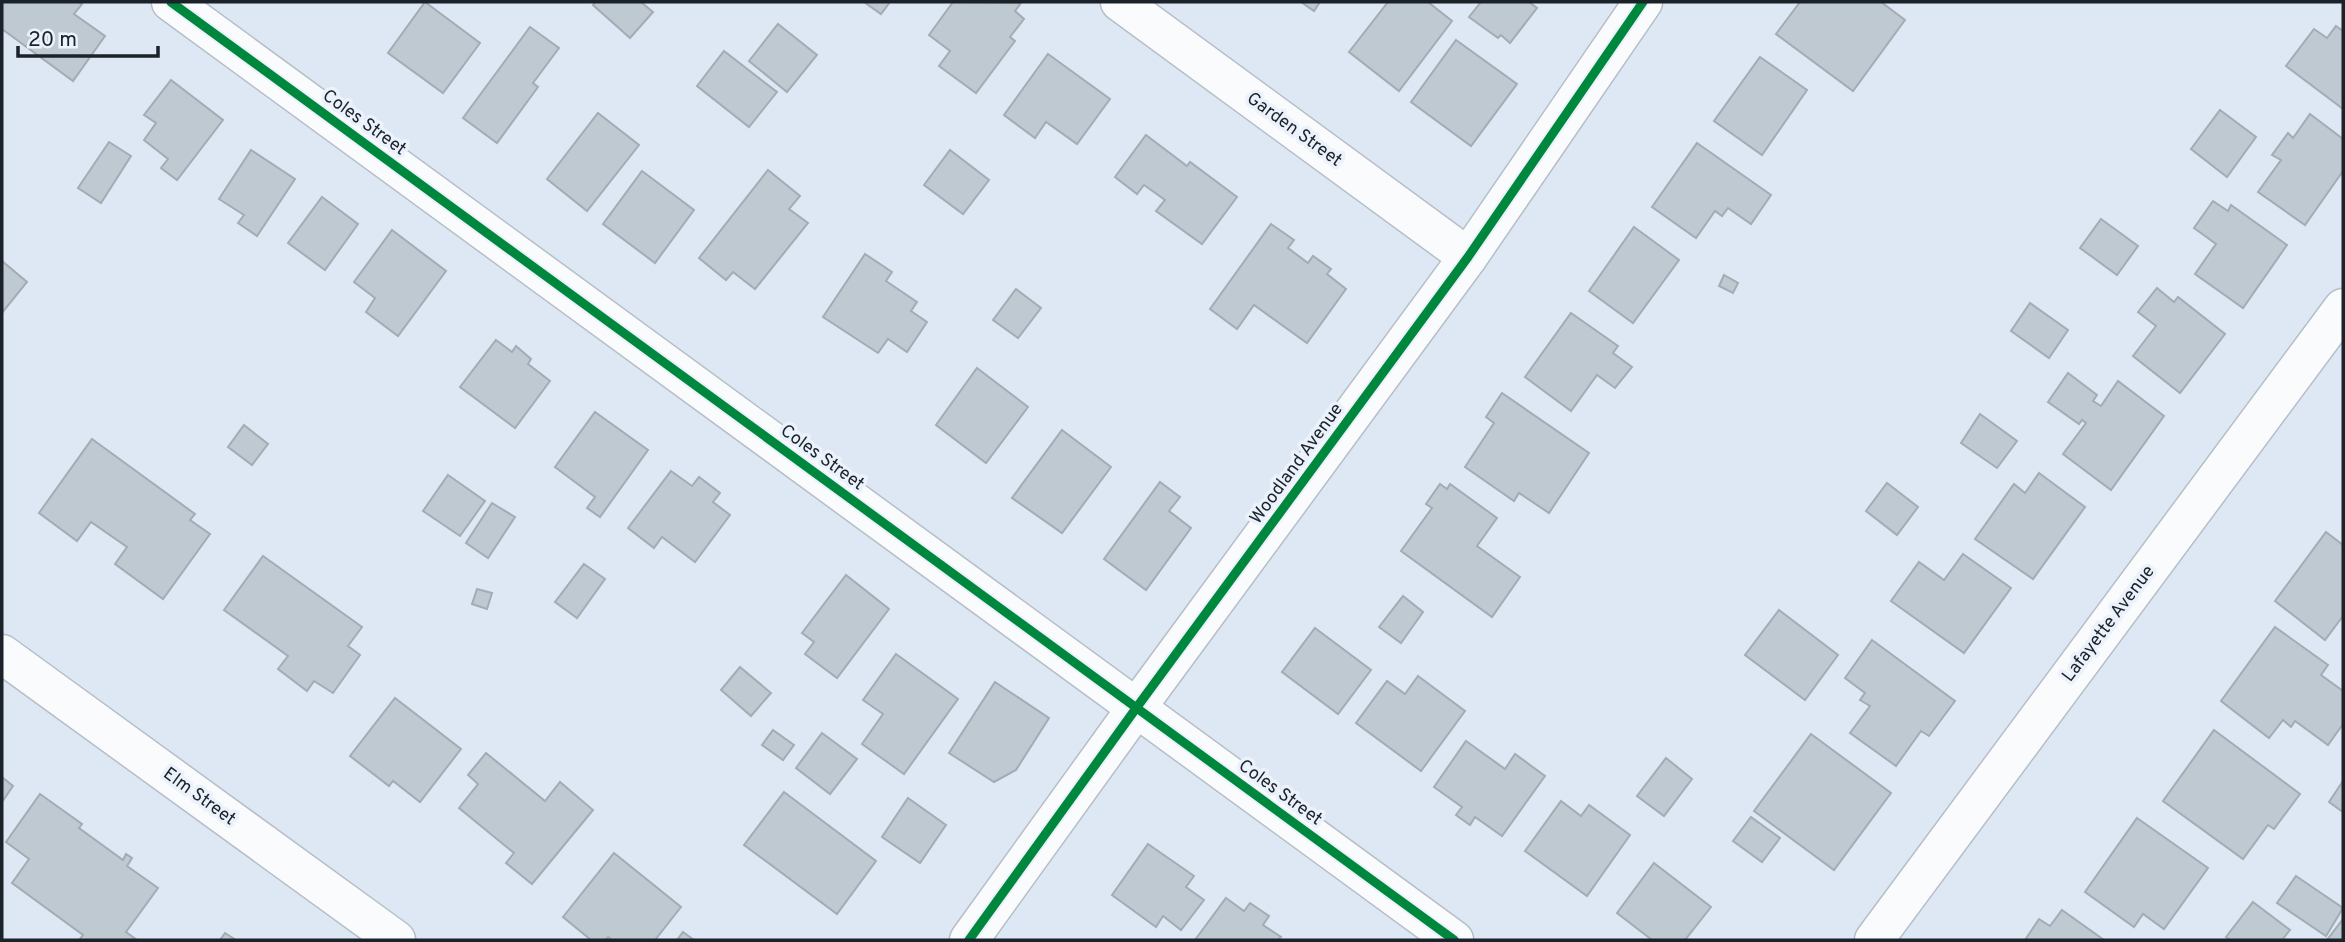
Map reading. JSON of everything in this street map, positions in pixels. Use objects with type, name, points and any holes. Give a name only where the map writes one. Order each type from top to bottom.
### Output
[{"type":"street","name":"Coles Street","points":[[171,2],[1454,940]]},
{"type":"street","name":"Garden Street","points":[[1119,2],[1468,257]]},
{"type":"street","name":"Woodland Avenue","points":[[969,940],[1468,257],[1643,2]]},
{"type":"street","name":"Lafayette Avenue","points":[[1874,940],[2343,308]]},
{"type":"street","name":"Elm Street","points":[[2,654],[396,940]]},
{"type":"building","points":[[2,2],[78,2],[82,4],[74,14],[105,36],[73,81],[2,29]]},
{"type":"building","points":[[425,2],[480,43],[443,93],[388,53]]},
{"type":"building","points":[[595,2],[641,2],[653,12],[630,38],[593,5]]},
{"type":"building","points":[[864,2],[890,2],[881,14]]},
{"type":"building","points":[[953,2],[1021,3],[1015,11],[1024,19],[1010,37],[1015,41],[976,93],[939,66],[950,51],[929,35]]},
{"type":"building","points":[[1301,2],[1320,2],[1314,11]]},
{"type":"building","points":[[1388,2],[1428,2],[1452,21],[1399,91],[1349,52]]},
{"type":"building","points":[[1481,2],[1529,2],[1537,8],[1510,43],[1501,35],[1498,38],[1469,17]]},
{"type":"building","points":[[1800,2],[1881,2],[1905,20],[1853,91],[1776,34]]},
{"type":"building","points":[[778,24],[817,55],[787,92],[749,61]]},
{"type":"building","points":[[2336,26],[2343,31],[2343,109],[2286,66],[2314,29],[2327,38]]},
{"type":"building","points":[[530,27],[559,48],[533,83],[538,87],[497,143],[463,118]]},
{"type":"building","points":[[1456,40],[1517,84],[1471,146],[1411,102]]},
{"type":"building","points":[[724,51],[777,92],[749,127],[697,86]]},
{"type":"building","points":[[1048,54],[1110,99],[1077,144],[1046,122],[1035,138],[1004,115]]},
{"type":"building","points":[[1760,57],[1807,90],[1762,155],[1714,121]]},
{"type":"building","points":[[171,80],[223,120],[177,180],[161,168],[168,159],[144,140],[156,123],[144,115]]},
{"type":"building","points":[[2220,110],[2256,137],[2227,177],[2191,149]]},
{"type":"building","points":[[598,113],[639,145],[587,211],[547,179]]},
{"type":"building","points":[[2310,114],[2343,139],[2343,171],[2305,225],[2258,192],[2281,160],[2272,155],[2288,133],[2293,138]]},
{"type":"building","points":[[1146,135],[1187,166],[1190,162],[1237,197],[1202,244],[1156,211],[1165,200],[1144,185],[1137,194],[1115,177]]},
{"type":"building","points":[[109,142],[131,156],[101,203],[78,188]]},
{"type":"building","points":[[1697,143],[1771,195],[1751,224],[1728,208],[1722,216],[1715,211],[1696,238],[1652,207]]},
{"type":"building","points":[[251,150],[295,179],[257,236],[238,223],[244,215],[219,199]]},
{"type":"building","points":[[950,150],[989,180],[963,214],[924,185]]},
{"type":"building","points":[[768,170],[800,196],[789,209],[808,223],[755,289],[733,272],[726,280],[699,258]]},
{"type":"building","points":[[642,171],[694,210],[655,263],[603,224]]},
{"type":"building","points":[[322,197],[358,224],[325,270],[288,243]]},
{"type":"building","points":[[2213,201],[2228,211],[2231,205],[2287,245],[2243,308],[2195,274],[2216,244],[2194,228]]},
{"type":"building","points":[[2101,219],[2138,246],[2117,275],[2080,248]]},
{"type":"building","points":[[1271,224],[1294,240],[1288,248],[1308,263],[1313,256],[1331,269],[1327,274],[1346,289],[1307,343],[1254,305],[1237,329],[1210,309]]},
{"type":"building","points":[[1634,227],[1679,260],[1633,323],[1589,291]]},
{"type":"building","points":[[392,230],[446,271],[398,336],[366,312],[375,298],[354,282]]},
{"type":"building","points":[[865,254],[892,272],[886,281],[917,302],[911,311],[927,322],[907,352],[888,339],[878,353],[823,317]]},
{"type":"building","points":[[2,261],[27,282],[2,313]]},
{"type":"building","points":[[1724,275],[1738,283],[1733,293],[1719,286]]},
{"type":"building","points":[[2157,288],[2174,302],[2178,297],[2225,334],[2180,393],[2133,356],[2156,326],[2138,312]]},
{"type":"building","points":[[1016,289],[1041,308],[1018,338],[993,320]]},
{"type":"building","points":[[2030,303],[2068,330],[2049,358],[2011,331]]},
{"type":"building","points":[[1571,313],[1618,346],[1613,353],[1632,367],[1615,388],[1597,375],[1571,411],[1525,377]]},
{"type":"building","points":[[496,340],[512,352],[516,346],[531,359],[528,364],[550,381],[515,428],[460,387]]},
{"type":"building","points":[[977,368],[1028,407],[986,463],[936,425]]},
{"type":"building","points":[[2068,373],[2097,395],[2093,401],[2101,406],[2118,381],[2164,416],[2111,490],[2063,454],[2086,423],[2082,420],[2079,424],[2048,402]]},
{"type":"building","points":[[1502,393],[1589,453],[1549,513],[1519,493],[1514,501],[1465,467],[1494,423],[1486,417]]},
{"type":"building","points":[[595,412],[648,450],[600,517],[587,508],[595,497],[555,467]]},
{"type":"building","points":[[1980,414],[2017,441],[1997,468],[1961,443]]},
{"type":"building","points":[[244,425],[268,444],[252,465],[228,447]]},
{"type":"building","points":[[1062,430],[1111,467],[1062,533],[1012,498]]},
{"type":"building","points":[[92,439],[195,514],[190,520],[210,534],[163,599],[115,564],[127,547],[91,522],[77,541],[39,513]]},
{"type":"building","points":[[671,471],[692,486],[699,477],[720,493],[713,502],[730,515],[695,562],[662,537],[654,548],[628,528]]},
{"type":"building","points":[[2039,473],[2085,507],[2033,579],[1975,539],[2014,484],[2025,493]]},
{"type":"building","points":[[448,475],[485,501],[460,536],[423,511]]},
{"type":"building","points":[[1160,482],[1180,497],[1169,511],[1191,528],[1146,590],[1104,559]]},
{"type":"building","points":[[1887,483],[1918,507],[1897,535],[1866,511]]},
{"type":"building","points":[[1440,484],[1447,489],[1450,484],[1497,518],[1477,546],[1520,577],[1492,617],[1401,551],[1432,508],[1426,504]]},
{"type":"building","points":[[492,503],[515,517],[488,558],[466,543]]},
{"type":"building","points":[[2326,532],[2343,545],[2343,616],[2325,640],[2275,601]]},
{"type":"building","points":[[1963,554],[2011,588],[1964,653],[1891,601],[1919,562],[1944,580]]},
{"type":"building","points":[[263,556],[362,627],[348,646],[360,655],[333,693],[314,681],[307,691],[278,669],[288,656],[224,610]]},
{"type":"building","points":[[584,564],[605,579],[577,618],[555,602]]},
{"type":"building","points":[[846,575],[889,609],[837,678],[805,654],[814,642],[802,633]]},
{"type":"building","points":[[477,589],[492,593],[487,609],[472,604]]},
{"type":"building","points":[[1403,596],[1423,612],[1401,643],[1379,627]]},
{"type":"building","points":[[1779,610],[1838,655],[1805,700],[1745,655]]},
{"type":"building","points":[[2275,627],[2328,665],[2321,675],[2343,691],[2343,724],[2328,745],[2295,721],[2291,727],[2283,720],[2269,738],[2221,701]]},
{"type":"building","points":[[1315,628],[1371,670],[1338,714],[1282,672]]},
{"type":"building","points":[[1872,640],[1955,701],[1929,736],[1921,731],[1896,766],[1850,733],[1870,706],[1860,700],[1865,693],[1845,678]]},
{"type":"building","points":[[896,654],[958,699],[904,774],[862,744],[883,714],[863,700]]},
{"type":"building","points":[[740,667],[771,693],[751,716],[721,690]]},
{"type":"building","points":[[1418,676],[1465,711],[1421,771],[1356,723],[1387,681],[1405,694]]},
{"type":"building","points":[[995,682],[1049,718],[1016,770],[994,782],[949,753]]},
{"type":"building","points":[[395,698],[461,749],[420,802],[393,781],[389,786],[350,756]]},
{"type":"building","points":[[773,730],[794,745],[783,760],[762,745]]},
{"type":"building","points":[[2214,730],[2300,794],[2274,829],[2268,825],[2243,859],[2163,801]]},
{"type":"building","points":[[822,733],[857,759],[830,794],[796,768]]},
{"type":"building","points":[[1811,734],[1891,793],[1834,870],[1754,811]]},
{"type":"building","points":[[1466,741],[1505,769],[1515,754],[1545,776],[1502,836],[1475,817],[1470,825],[1456,815],[1462,807],[1434,787]]},
{"type":"building","points":[[486,753],[545,801],[560,782],[593,810],[532,884],[506,863],[514,853],[459,808],[478,784],[468,775]]},
{"type":"building","points":[[1666,758],[1692,779],[1664,816],[1637,796]]},
{"type":"building","points":[[2,777],[13,786],[2,802]]},
{"type":"building","points":[[2343,781],[2343,812],[2329,802]]},
{"type":"building","points":[[784,792],[876,861],[837,914],[744,845]]},
{"type":"building","points":[[40,794],[82,824],[79,828],[123,860],[126,854],[132,858],[127,866],[158,888],[126,932],[137,940],[79,940],[83,935],[12,883],[29,859],[6,842]]},
{"type":"building","points":[[908,798],[946,825],[920,863],[882,837]]},
{"type":"building","points":[[1561,801],[1581,816],[1589,805],[1630,835],[1587,896],[1525,851]]},
{"type":"building","points":[[1751,817],[1780,838],[1762,862],[1733,841]]},
{"type":"building","points":[[2137,818],[2208,868],[2164,929],[2143,914],[2134,927],[2085,892]]},
{"type":"building","points":[[1148,844],[1194,876],[1186,887],[1204,900],[1181,930],[1163,916],[1156,927],[1112,895]]},
{"type":"building","points":[[614,853],[681,907],[655,940],[612,940],[608,937],[605,940],[591,940],[563,917]]},
{"type":"building","points":[[1654,863],[1711,907],[1685,940],[1652,940],[1617,913]]},
{"type":"building","points":[[2296,876],[2343,908],[2326,936],[2277,903]]},
{"type":"building","points":[[1226,898],[1244,911],[1250,903],[1269,916],[1263,925],[1281,937],[1278,940],[1195,940]]},
{"type":"building","points":[[2253,902],[2290,930],[2282,940],[2230,940],[2226,937]]},
{"type":"building","points":[[2062,910],[2104,940],[2025,940],[2039,919],[2050,926]]},
{"type":"building","points":[[2343,919],[2343,940],[2327,940]]},
{"type":"building","points":[[683,932],[694,940],[677,940]]},
{"type":"building","points":[[225,933],[236,940],[220,940]]},
{"type":"cycle path","points":[[171,2],[1454,940]]},
{"type":"cycle path","points":[[969,940],[1468,257],[1643,2]]}]
